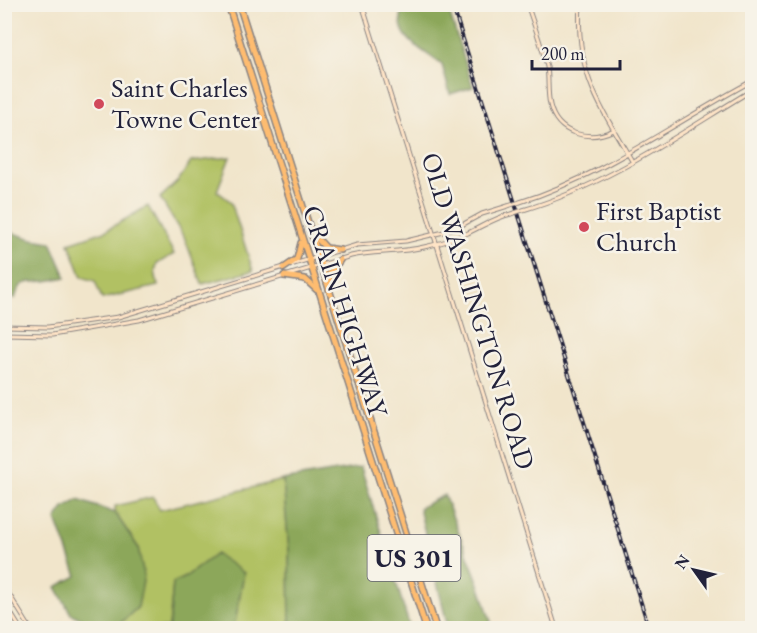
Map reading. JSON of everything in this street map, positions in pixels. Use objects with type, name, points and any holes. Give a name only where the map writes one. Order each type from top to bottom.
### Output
[{"type":"highway","name":"CRAIN HIGHWAY","points":[[228,4],[426,628]]},
{"type":"highway","name":"CRAIN HIGHWAY","points":[[239,4],[436,628]]},
{"type":"highway","points":[[310,230],[324,246],[340,250]]},
{"type":"highway","points":[[284,268],[297,259],[302,238]]},
{"type":"highway","points":[[331,300],[330,273],[340,260]]},
{"type":"highway","points":[[284,276],[305,279],[319,293]]},
{"type":"highway","points":[[405,564],[415,562]]},
{"type":"main road","points":[[4,13],[10,4]]},
{"type":"main road","name":"OLD WASHINGTON ROAD","points":[[362,4],[556,628]]},
{"type":"main road","points":[[527,4],[547,68],[550,104],[555,117],[564,127],[580,135],[598,135],[614,130]]},
{"type":"main road","points":[[579,4],[579,32],[586,73],[596,102],[632,161]]},
{"type":"main road","points":[[4,326],[48,327],[118,317],[357,245],[406,241],[460,226],[487,212],[568,185],[628,154],[753,81]]},
{"type":"main road","points":[[4,334],[45,336],[131,322],[358,254],[401,252],[469,233],[498,217],[569,195],[753,90]]},
{"type":"main road","points":[[4,586],[30,628]]},
{"type":"main road","points":[[4,602],[20,628]]},
{"type":"green space","points":[[404,5],[447,5],[473,87],[450,94],[442,65],[417,47],[405,34],[401,26]]},
{"type":"green space","points":[[230,157],[217,191],[231,202],[253,271],[202,284],[185,239],[160,198],[178,181],[191,162]]},
{"type":"green space","points":[[148,206],[174,254],[157,264],[155,271],[158,286],[102,299],[95,281],[82,277],[69,243],[105,231]]},
{"type":"green space","points":[[4,230],[51,242],[66,277],[26,283],[17,292],[15,299],[9,298],[12,260]]},
{"type":"green space","points":[[361,467],[410,628],[290,628],[289,550],[283,480]]},
{"type":"green space","points":[[283,480],[289,550],[290,628],[234,628],[244,573],[216,555],[173,583],[169,628],[115,628],[138,607],[138,547],[115,513],[115,506],[153,497],[160,510]]},
{"type":"green space","points":[[444,495],[479,584],[493,628],[448,628],[419,508]]},
{"type":"green space","points":[[78,500],[115,513],[138,547],[144,576],[138,607],[115,628],[103,628],[71,614],[56,587],[77,576],[56,519],[64,508]]},
{"type":"green space","points":[[216,554],[244,573],[234,628],[169,628],[173,583]]},
{"type":"railway","points":[[452,4],[649,628]]},
{"type":"place","name":"Saint Charles Towne Center","points":[[99,104]]},
{"type":"place","name":"First Baptist Church","points":[[584,227]]}]
